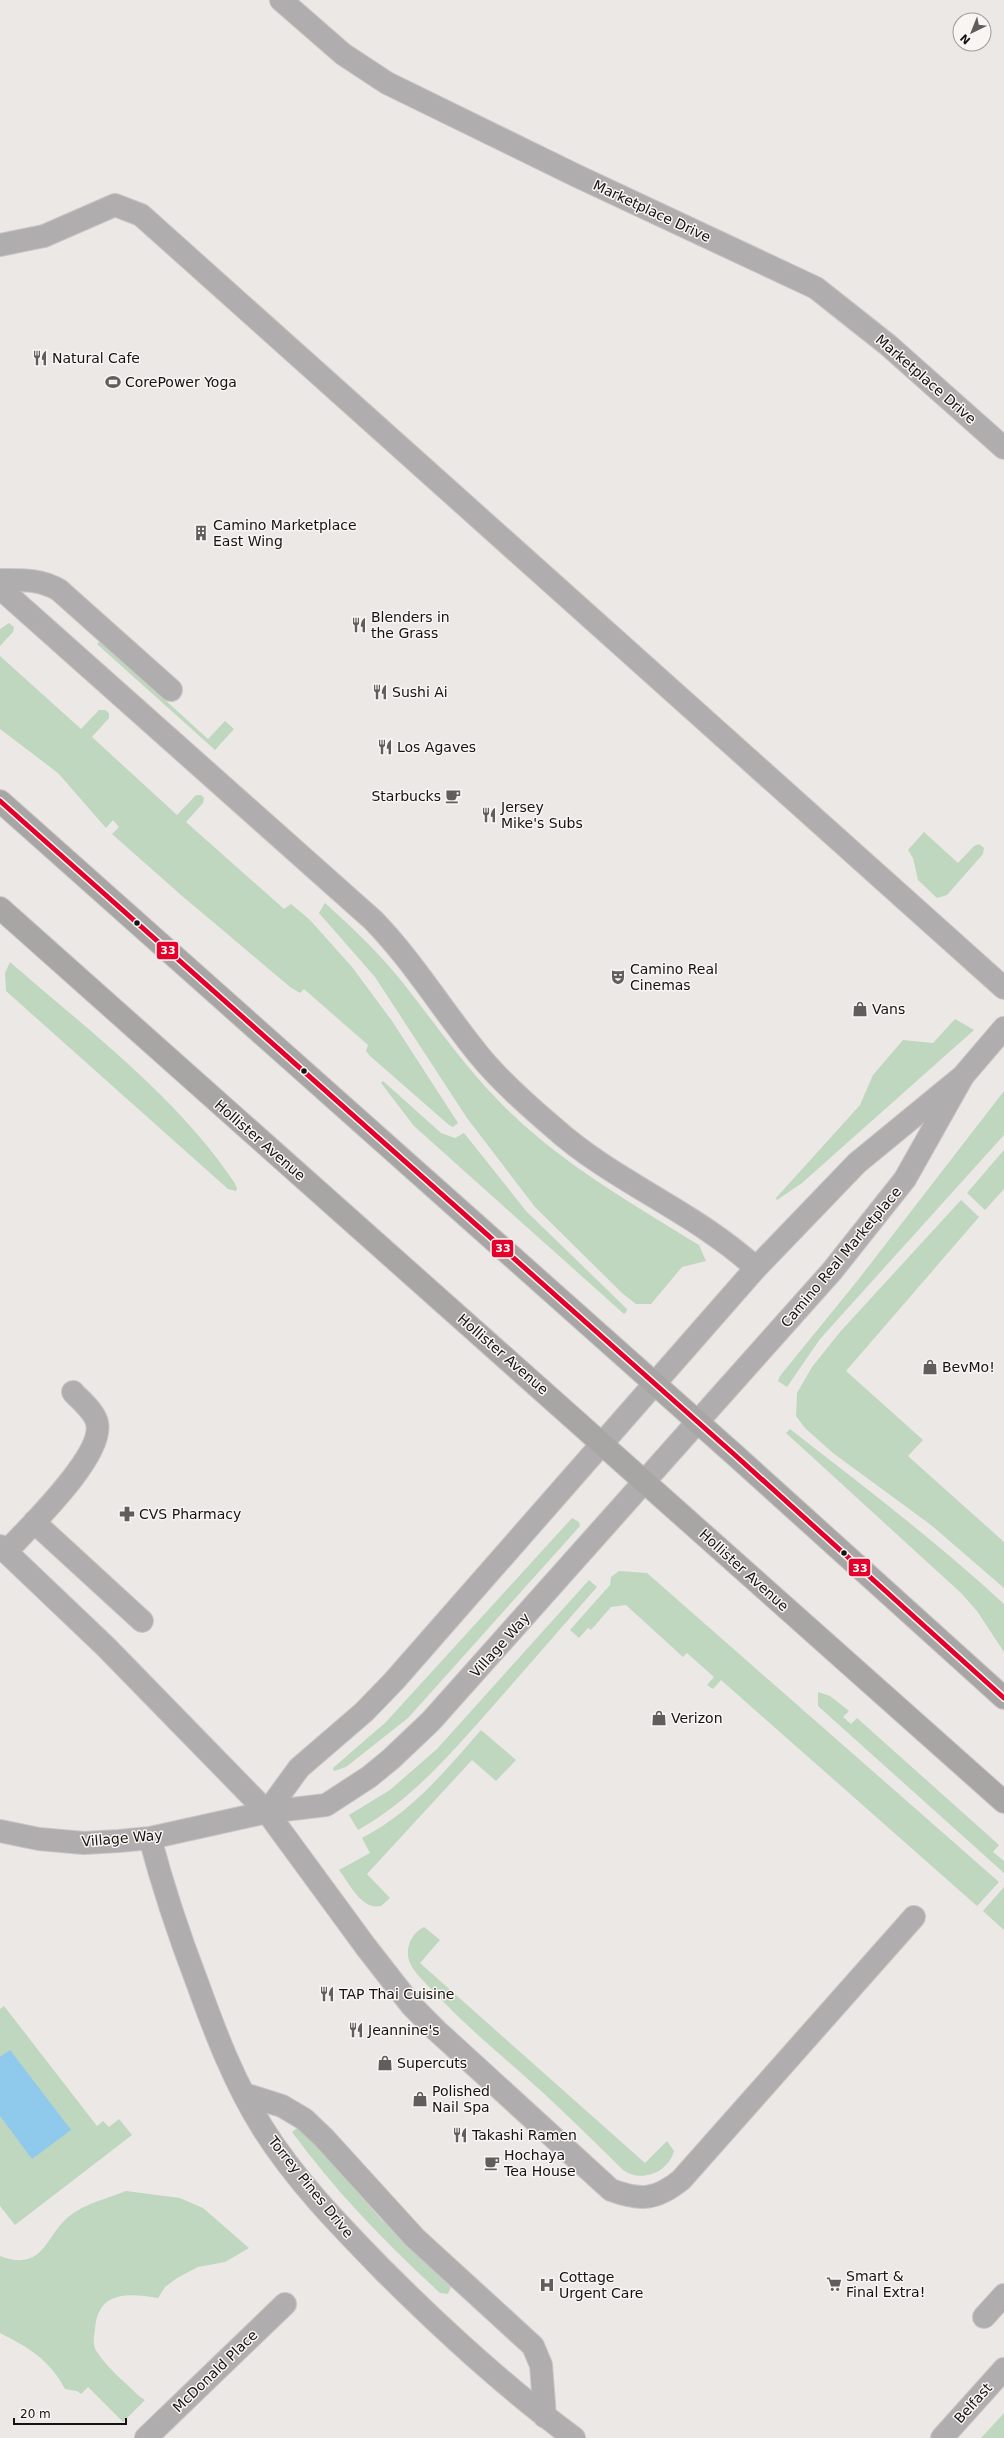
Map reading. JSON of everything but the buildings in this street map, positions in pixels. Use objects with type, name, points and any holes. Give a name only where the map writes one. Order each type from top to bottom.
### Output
[{"type":"main road","points":[[0,801],[698,1422],[1004,1698]]},
{"type":"main road","name":"Hollister Avenue","points":[[0,908],[1004,1802]]},
{"type":"street","name":"Marketplace Drive","points":[[282,0],[343,54],[387,83],[569,172],[816,288],[888,345],[1004,448]]},
{"type":"street","points":[[0,246],[44,236],[115,205],[141,215],[1004,988]]},
{"type":"street","points":[[0,580],[34,580],[48,584],[59,590],[171,690]]},
{"type":"street","points":[[0,588],[377,924],[394,943],[479,1055],[508,1088],[578,1147],[715,1234],[756,1268]]},
{"type":"street","name":"Camino Real Marketplace","points":[[654,1383],[756,1268],[857,1163],[963,1076],[1004,1028]]},
{"type":"street","name":"Camino Real Marketplace","points":[[698,1422],[832,1271],[905,1179],[963,1076]]},
{"type":"street","points":[[267,1812],[299,1768],[364,1712],[394,1681],[654,1383]]},
{"type":"street","points":[[73,1392],[95,1418],[98,1431],[96,1441],[90,1455],[78,1473],[34,1522],[3,1549],[106,1647],[267,1812],[366,1947],[412,2006],[437,2031],[596,2178],[611,2190],[630,2197],[649,2198],[666,2192],[681,2180],[914,1917]]},
{"type":"street","name":"Village Way","points":[[0,1831],[39,1839],[84,1842],[150,1838],[267,1812],[326,1805],[369,1777],[391,1760],[437,1715],[698,1422]]},
{"type":"street","points":[[34,1522],[142,1621]]},
{"type":"street","name":"Torrey Pines Drive","points":[[150,1838],[170,1910],[218,2042],[244,2094],[283,2158],[355,2242],[446,2331],[545,2417],[574,2438]]},
{"type":"street","points":[[244,2094],[282,2106],[304,2119],[324,2138],[415,2238],[533,2346],[541,2365],[545,2417]]},
{"type":"street","points":[[984,2317],[1004,2294]]},
{"type":"street","name":"McDonald Place","points":[[146,2438],[285,2304]]},
{"type":"street","name":"Belfast","points":[[942,2438],[1004,2369]]},
{"type":"green space","points":[[9,623],[14,627],[13,632],[0,646],[0,629]]},
{"type":"green space","points":[[100,641],[208,739],[225,721],[234,729],[215,750],[97,644]]},
{"type":"green space","points":[[0,656],[81,729],[99,710],[105,710],[109,713],[109,718],[92,737],[177,815],[196,795],[201,795],[204,798],[203,803],[186,822],[284,909],[291,904],[310,920],[352,967],[392,1021],[458,1123],[453,1127],[449,1125],[370,1056],[366,1051],[368,1045],[304,989],[300,993],[290,987],[181,895],[112,834],[119,827],[113,820],[106,828],[58,773],[0,729]]},
{"type":"green space","points":[[924,832],[958,863],[974,846],[979,844],[984,848],[983,854],[947,895],[937,898],[918,880],[913,858],[908,850]]},
{"type":"green space","points":[[325,903],[385,962],[471,1071],[519,1120],[567,1160],[619,1196],[699,1245],[706,1261],[682,1267],[651,1304],[636,1304],[622,1293],[535,1207],[467,1118],[375,977],[319,913]]},
{"type":"green space","points":[[10,962],[100,1039],[159,1093],[186,1121],[211,1151],[234,1182],[237,1188],[236,1191],[228,1189],[6,991],[5,973]]},
{"type":"green space","points":[[955,1019],[974,1030],[802,1183],[777,1200],[776,1198],[860,1105],[873,1075],[903,1040],[933,1043]]},
{"type":"green space","points":[[383,1081],[441,1133],[455,1138],[464,1133],[526,1211],[627,1309],[626,1312],[624,1314],[414,1126],[381,1083]]},
{"type":"green space","points":[[1004,1091],[1004,1135],[820,1339],[787,1387],[778,1381],[780,1376],[858,1280]]},
{"type":"green space","points":[[1004,1150],[1004,1189],[985,1210],[967,1193]]},
{"type":"green space","points":[[961,1200],[979,1217],[846,1371],[923,1440],[908,1456],[1004,1542],[1004,1588],[931,1525],[833,1453],[805,1428],[796,1416],[797,1393],[812,1367],[840,1332]]},
{"type":"green space","points":[[790,1429],[926,1536],[1004,1604],[1004,1652],[977,1611],[961,1593],[786,1433]]},
{"type":"green space","points":[[572,1518],[579,1522],[580,1526],[408,1718],[346,1767],[334,1771],[333,1768],[386,1722]]},
{"type":"green space","points":[[619,1571],[647,1573],[999,1882],[977,1906],[721,1680],[713,1689],[707,1685],[714,1677],[687,1653],[683,1657],[626,1605],[611,1607],[591,1630],[588,1628],[579,1638],[570,1630],[610,1585],[611,1577]]},
{"type":"green space","points":[[589,1580],[597,1587],[447,1758],[414,1790],[378,1818],[358,1830],[349,1815],[390,1790],[437,1749]]},
{"type":"green space","points":[[818,1692],[830,1696],[849,1711],[843,1717],[851,1724],[857,1718],[999,1845],[993,1852],[1004,1861],[1004,1873],[818,1706]]},
{"type":"green space","points":[[481,1730],[516,1760],[496,1781],[472,1760],[367,1874],[390,1898],[381,1906],[374,1906],[362,1900],[352,1889],[339,1870],[370,1853],[362,1838],[380,1828],[427,1790]]},
{"type":"green space","points":[[1004,1887],[1004,1930],[983,1911]]},
{"type":"green space","points":[[424,1927],[440,1940],[420,1963],[645,2163],[667,2141],[674,2151],[671,2159],[666,2165],[653,2174],[645,2176],[630,2174],[623,2170],[585,2132],[486,2043],[454,2012],[420,1978],[408,1958],[408,1947],[412,1938],[415,1933]]},
{"type":"green space","points":[[4,2006],[97,2126],[103,2121],[109,2127],[119,2119],[132,2135],[15,2225],[0,2206],[0,2009]]},
{"type":"green space","points":[[297,2128],[313,2141],[380,2218],[449,2283],[451,2287],[448,2294],[440,2293],[381,2236],[343,2196],[292,2132]]},
{"type":"green space","points":[[126,2191],[180,2198],[203,2208],[249,2248],[225,2262],[198,2267],[177,2278],[165,2287],[158,2298],[136,2295],[116,2297],[108,2301],[102,2307],[97,2317],[94,2347],[101,2358],[112,2370],[145,2400],[123,2422],[88,2387],[81,2394],[77,2391],[65,2389],[53,2370],[38,2356],[29,2349],[0,2333],[0,2256],[15,2260],[27,2259],[36,2255],[43,2249],[55,2231],[72,2214],[91,2204]]},
{"type":"green space","points":[[1004,2413],[1004,2438],[981,2438]]},
{"type":"water","points":[[10,2050],[71,2130],[32,2159],[0,2116],[0,2057]]},
{"type":"transit line","name":"33","points":[[0,801],[736,1456],[1004,1698]]},
{"type":"place","name":"Natural Cafe","points":[[40,358]]},
{"type":"place","name":"CorePower Yoga","points":[[113,382]]},
{"type":"place","name":"Camino Marketplace East Wing","points":[[201,533]]},
{"type":"place","name":"Blenders in the Grass","points":[[359,625]]},
{"type":"place","name":"Sushi Ai","points":[[380,692]]},
{"type":"place","name":"Los Agaves","points":[[385,747]]},
{"type":"place","name":"Starbucks","points":[[453,796]]},
{"type":"place","name":"Jersey Mike's Subs","points":[[489,815]]},
{"type":"place","name":"Camino Real Cinemas","points":[[618,977]]},
{"type":"place","name":"Vans","points":[[860,1009]]},
{"type":"place","name":"BevMo!","points":[[930,1367]]},
{"type":"place","name":"CVS Pharmacy","points":[[127,1514]]},
{"type":"place","name":"Verizon","points":[[659,1718]]},
{"type":"place","name":"TAP Thai Cuisine","points":[[327,1994]]},
{"type":"place","name":"Jeannine's","points":[[356,2030]]},
{"type":"place","name":"Supercuts","points":[[385,2063]]},
{"type":"place","name":"Polished Nail Spa","points":[[420,2099]]},
{"type":"place","name":"Takashi Ramen","points":[[460,2135]]},
{"type":"place","name":"Hochaya Tea House","points":[[492,2163]]},
{"type":"place","name":"Smart & Final Extra!","points":[[834,2284]]},
{"type":"place","name":"Cottage Urgent Care","points":[[547,2285]]}]
